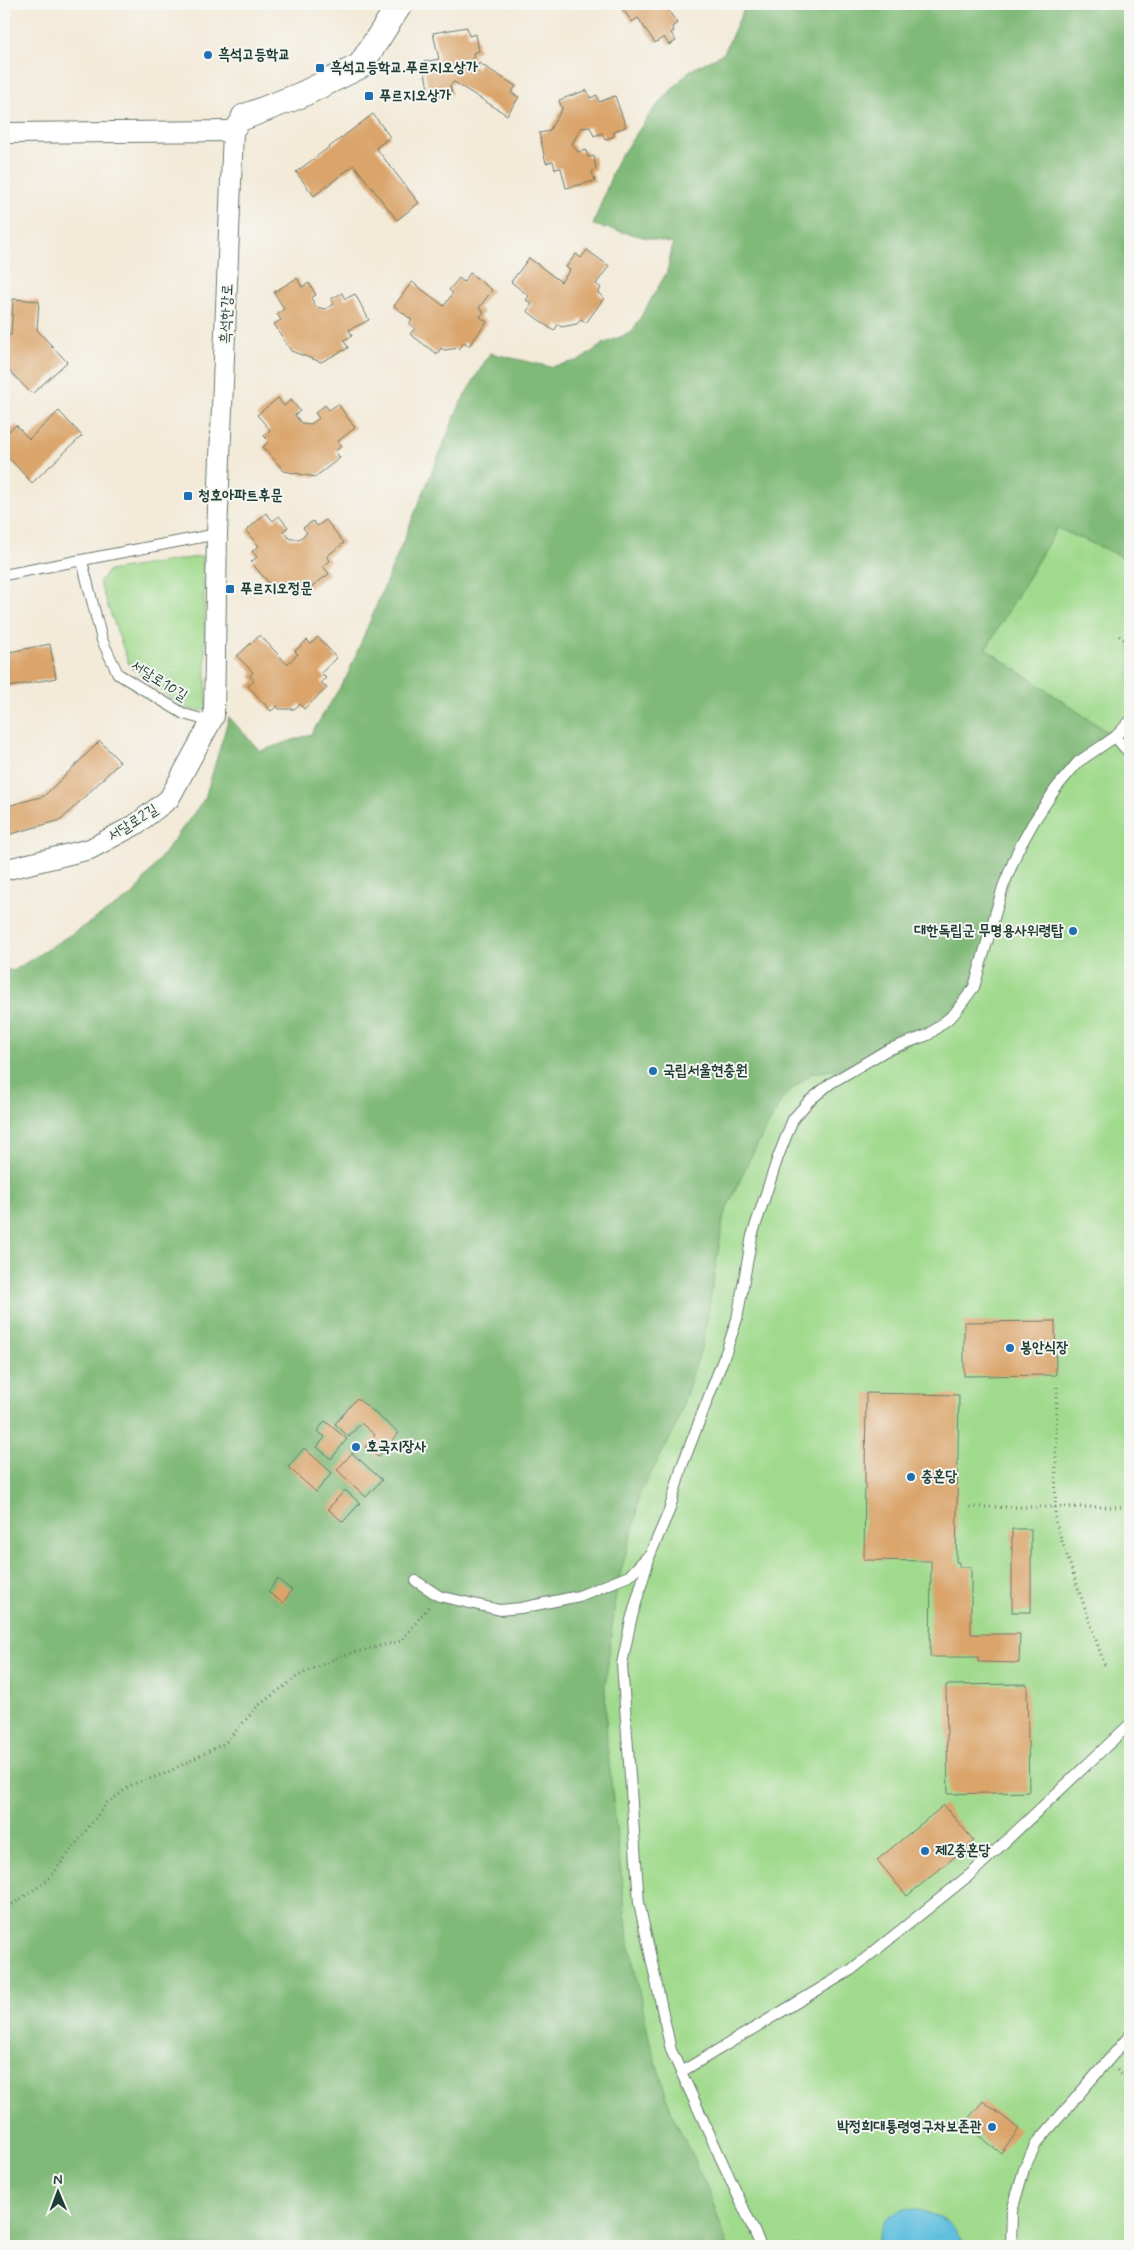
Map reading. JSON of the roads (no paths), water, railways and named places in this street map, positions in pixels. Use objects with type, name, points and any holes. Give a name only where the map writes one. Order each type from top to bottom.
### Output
[{"type":"street","points":[[4,133],[239,124],[360,66],[400,4]]},
{"type":"street","name":"흑석한강로","points":[[213,719],[217,534],[239,124]]},
{"type":"street","name":"서달로2길","points":[[4,870],[90,849],[135,825],[169,799],[213,719]]},
{"type":"lane","points":[[4,575],[217,534]]},
{"type":"lane","name":"서달로10길","points":[[82,561],[102,640],[118,674],[184,714],[213,719]]},
{"type":"lane","points":[[761,2246],[671,2050],[639,1903],[622,1664],[631,1620],[650,1555],[669,1511],[682,1466],[737,1319],[752,1236],[778,1157],[793,1119],[809,1101],[831,1083],[887,1050],[928,1035],[954,1014],[974,987],[1003,887],[1018,850],[1033,823],[1056,788],[1078,762],[1115,737],[1130,721]]},
{"type":"lane","points":[[1115,737],[1130,754]]},
{"type":"lane","points":[[416,1581],[439,1596],[500,1610],[521,1608],[580,1596],[629,1576],[650,1555]]},
{"type":"lane","points":[[682,2072],[851,1970],[972,1873],[1130,1724]]},
{"type":"lane","points":[[1011,2246],[1012,2211],[1024,2169],[1036,2144],[1130,2035]]},
{"type":"water","points":[[904,2209],[932,2214],[948,2223],[960,2237],[963,2246],[879,2246],[881,2227],[884,2222],[892,2214]]},
{"type":"place","name":"흑석고등학교","points":[[208,55]]},
{"type":"place","name":"흑석고등학교.푸르지오상가","points":[[320,68]]},
{"type":"place","name":"푸르지오상가","points":[[369,96]]},
{"type":"place","name":"청호아파트후문","points":[[188,496]]},
{"type":"place","name":"푸르지오정문","points":[[230,589]]},
{"type":"place","name":"대한독립군 무명용사위령탑","points":[[1073,931]]},
{"type":"place","name":"국립서울현충원","points":[[653,1071]]},
{"type":"place","name":"봉안식장","points":[[1010,1348]]},
{"type":"place","name":"호국지장사","points":[[356,1447]]},
{"type":"place","name":"충혼당","points":[[911,1477]]},
{"type":"place","name":"제2충혼당","points":[[925,1851]]},
{"type":"place","name":"박정희대통령영구차보존관","points":[[992,2127]]}]
